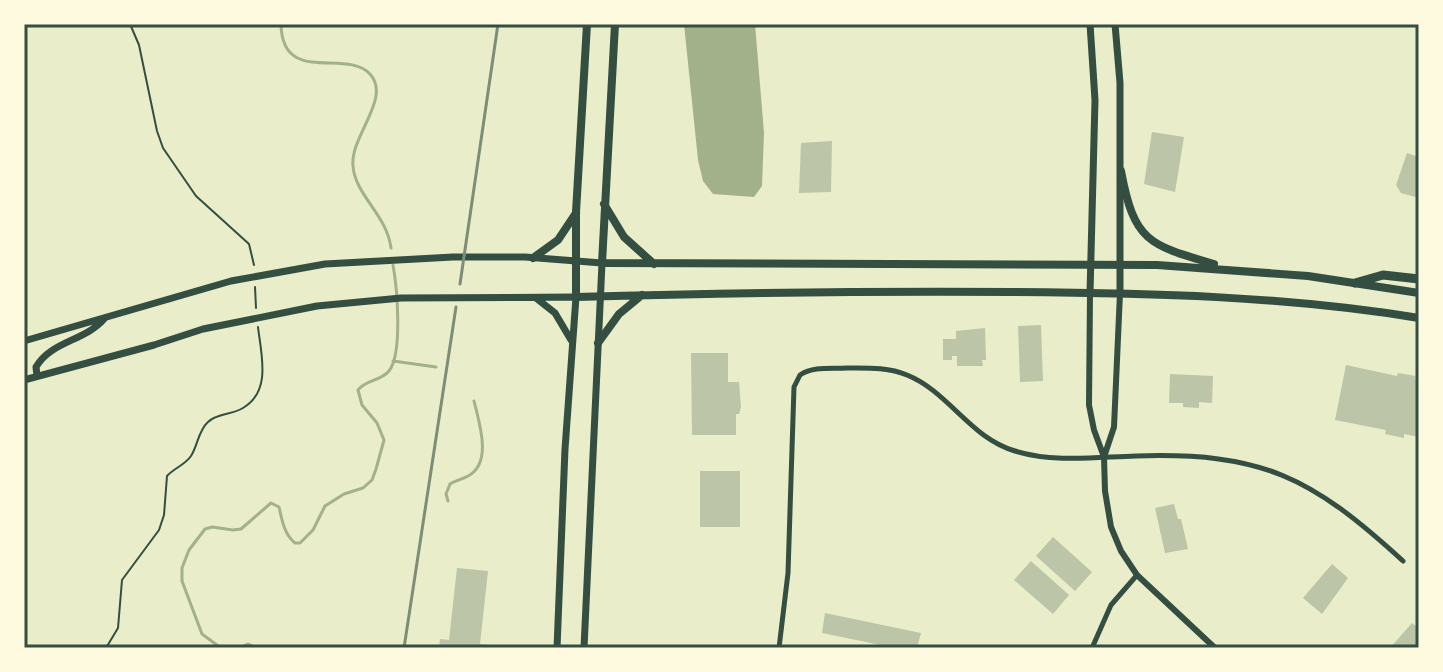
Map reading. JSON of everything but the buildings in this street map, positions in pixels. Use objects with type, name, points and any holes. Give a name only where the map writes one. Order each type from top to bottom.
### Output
[{"type":"highway","points":[[587,24],[576,212],[576,297],[1120,293],[1308,302],[1419,318]]},
{"type":"highway","points":[[615,24],[602,263],[1092,264],[1230,269],[1419,293]]},
{"type":"highway","points":[[1121,171],[1131,215],[1149,238],[1177,253],[1230,269]]},
{"type":"highway","points":[[604,204],[624,237],[655,264]]},
{"type":"highway","points":[[529,257],[558,240],[576,212]]},
{"type":"highway","points":[[1355,283],[1383,275],[1419,279]]},
{"type":"highway","points":[[598,343],[619,314],[642,295]]},
{"type":"main road","points":[[1090,24],[1095,100],[1090,293]]},
{"type":"main road","points":[[1115,24],[1120,83],[1120,293]]},
{"type":"main road","points":[[24,341],[193,291],[264,274],[337,263],[420,257],[529,257],[602,263],[584,648]]},
{"type":"main road","points":[[530,297],[555,313],[572,342]]},
{"type":"main road","points":[[24,380],[203,329],[342,302],[401,298],[576,297],[557,648]]},
{"type":"main road","points":[[37,376],[36,367],[43,356],[97,327],[105,318]]},
{"type":"street","points":[[1090,293],[1089,405],[1104,457],[1111,527],[1121,551],[1137,575],[1215,648]]},
{"type":"street","points":[[1104,457],[1114,427],[1120,293]]},
{"type":"street","points":[[779,648],[788,573],[793,398],[795,383],[800,375],[816,369],[878,369],[901,373],[927,387],[977,432],[1003,447],[1047,457],[1197,455],[1258,466],[1318,492],[1352,515],[1403,561]]},
{"type":"street","points":[[1092,648],[1111,605],[1137,575]]},
{"type":"path","points":[[130,24],[139,45],[163,148],[196,196],[249,244],[254,265]]},
{"type":"path","points":[[255,283],[256,309]]},
{"type":"path","points":[[106,648],[118,628],[122,580],[159,530],[164,515],[167,476],[190,457],[200,433],[210,420],[243,408],[261,386],[263,375],[258,327]]},
{"type":"shaded area","points":[[684,24],[755,24],[764,133],[762,186],[754,197],[713,194],[703,181],[698,160]]},
{"type":"waterway","points":[[281,24],[284,43],[292,54],[303,60],[359,67],[370,74],[375,84],[373,106],[357,142],[353,166],[359,186],[384,225],[391,248]]},
{"type":"waterway","points":[[221,648],[202,634],[182,581],[182,568],[189,550],[205,529],[241,529],[271,503],[279,507],[288,535],[295,543],[300,543],[313,530],[325,506],[344,494],[363,488],[372,480],[384,440],[377,423],[362,405],[358,390],[386,374],[393,362],[398,320],[393,265]]},
{"type":"waterway","points":[[393,361],[436,367]]},
{"type":"waterway","points":[[448,501],[446,494],[450,484],[468,476],[480,462],[481,431],[474,401]]},
{"type":"waterway","points":[[239,648],[248,644],[257,648]]},
{"type":"railway","points":[[460,284],[498,24]]},
{"type":"railway","points":[[404,648],[456,307]]}]
